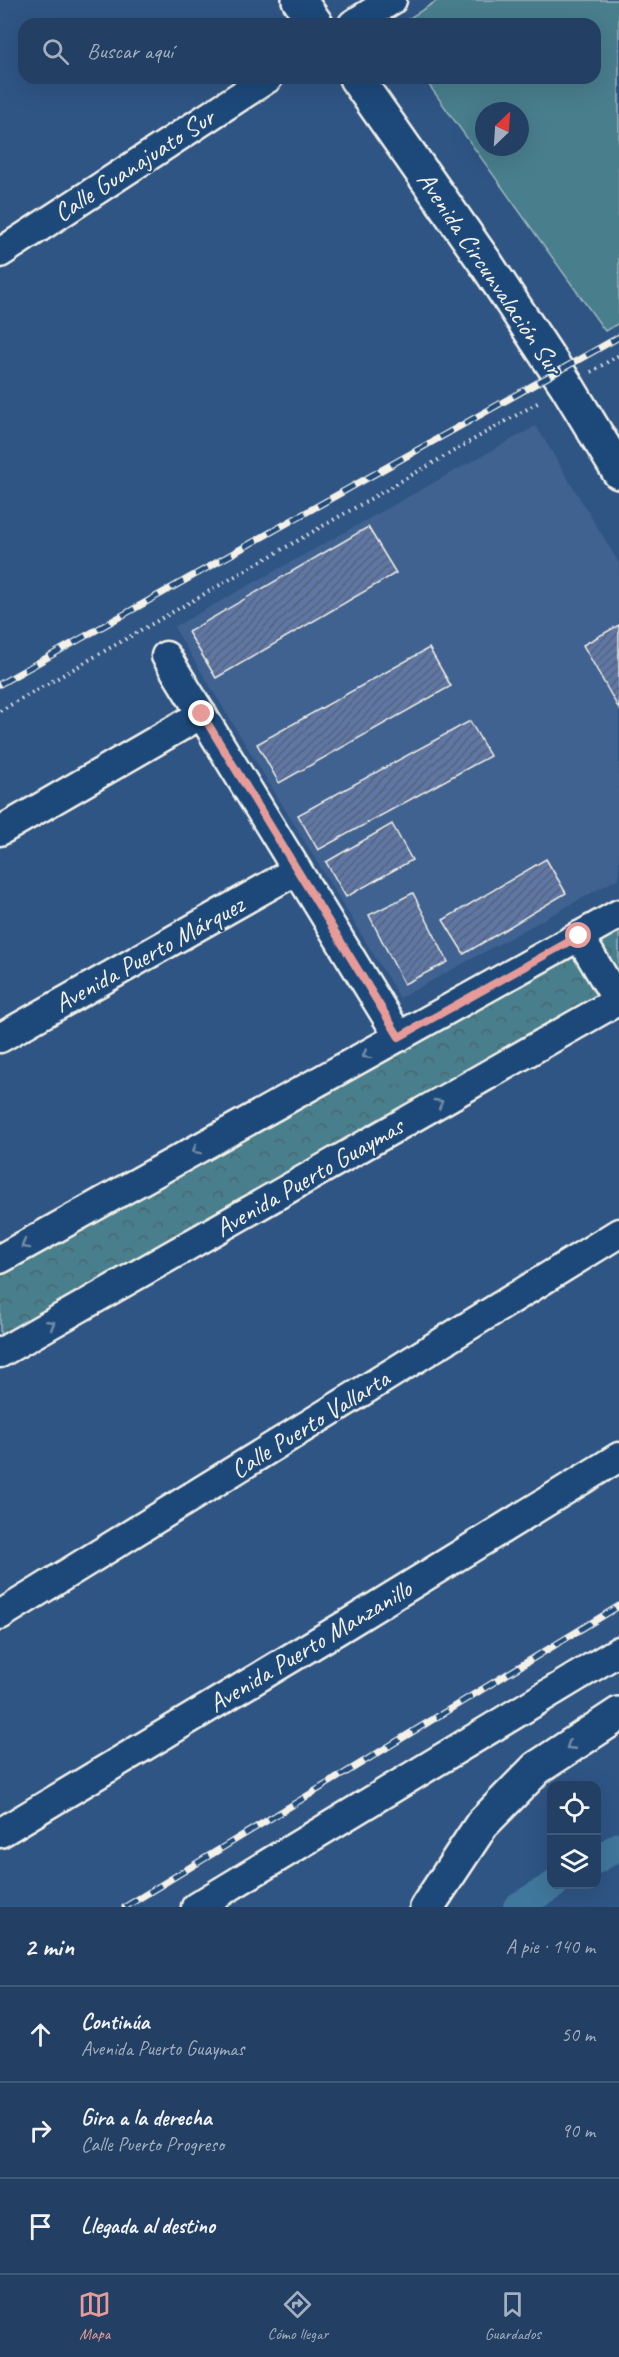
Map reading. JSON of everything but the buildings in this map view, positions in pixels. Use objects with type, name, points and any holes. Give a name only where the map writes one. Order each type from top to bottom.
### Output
[{"type":"main road","points":[[298,0],[312,18]]},
{"type":"main road","name":"Avenida Circunvalación Sur","points":[[360,84],[488,265],[567,386],[619,472]]},
{"type":"main road","points":[[427,1907],[482,1824],[537,1768],[619,1714]]},
{"type":"street","points":[[363,18],[392,0]]},
{"type":"street","name":"Calle Guanajuato Sur","points":[[0,253],[259,84]]},
{"type":"street","points":[[166,656],[399,1037]]},
{"type":"street","points":[[0,831],[202,714]]},
{"type":"street","name":"Avenida Puerto Márquez","points":[[0,1038],[297,870]]},
{"type":"street","points":[[0,1259],[619,914]]},
{"type":"street","points":[[579,936],[619,1001]]},
{"type":"street","name":"Avenida Puerto Guaymas","points":[[0,1353],[619,1001]]},
{"type":"street","name":"Calle Puerto Vallarta","points":[[0,1615],[619,1233]]},
{"type":"street","name":"Avenida Puerto Manzanillo","points":[[0,1833],[619,1457]]},
{"type":"street","points":[[196,1907],[619,1651]]},
{"type":"path","points":[[0,711],[619,356]]},
{"type":"shaded area","points":[[536,426],[619,563],[619,878],[400,998],[174,627]]},
{"type":"green space","points":[[438,0],[619,0],[619,323],[605,331],[480,156],[529,156],[529,102],[475,102],[475,149],[428,84],[601,84],[601,18],[410,18]]},
{"type":"green space","points":[[619,927],[619,996],[0,1345],[0,1272]]},
{"type":"waterway","points":[[601,1857],[619,1846]]},
{"type":"waterway","points":[[517,1907],[547,1889]]},
{"type":"railway","points":[[0,684],[619,337]]},
{"type":"railway","points":[[125,1907],[619,1606]]},
{"type":"route","points":[[202,714],[399,1037],[579,936]]}]
